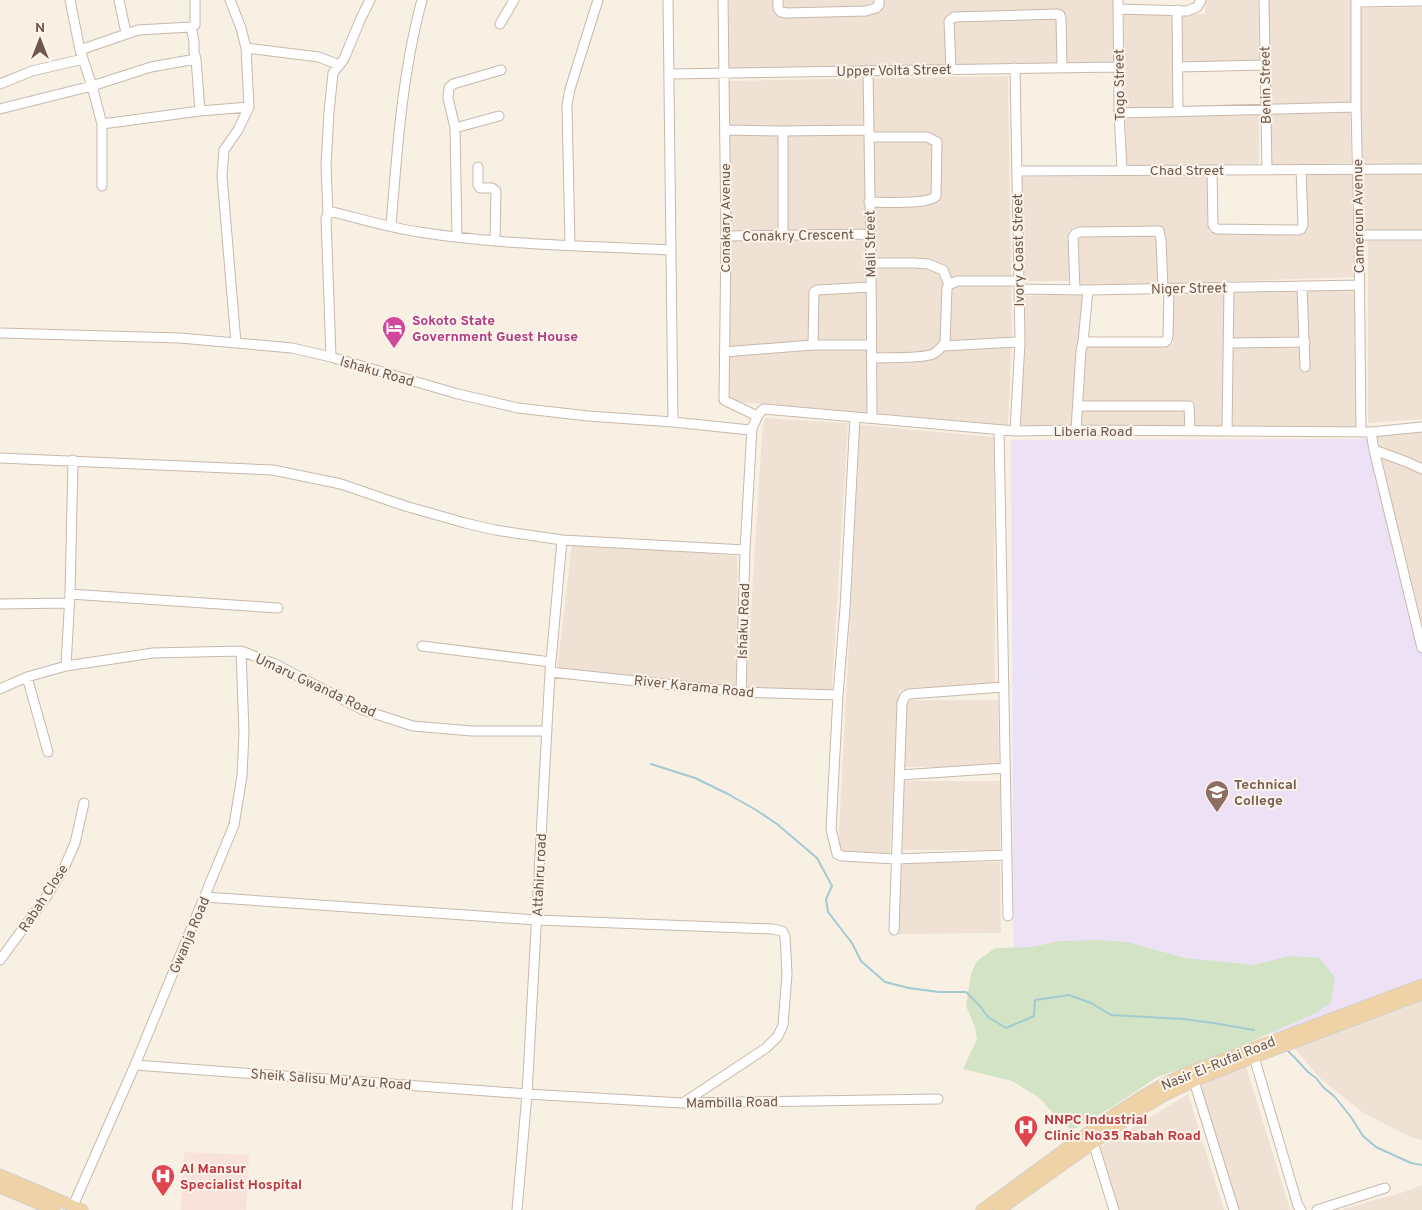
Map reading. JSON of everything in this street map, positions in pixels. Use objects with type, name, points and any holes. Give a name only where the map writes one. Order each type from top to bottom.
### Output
[{"type":"main road","name":"Nasir El-Rufai Road","points":[[999,1210],[1093,1142],[1165,1095],[1422,985]]},
{"type":"main road","name":"Nasir El-Rufai Road","points":[[982,1210],[1060,1153],[1159,1086],[1192,1071],[1422,994]]},
{"type":"main road","points":[[0,1175],[78,1208]]},
{"type":"main road","points":[[0,1187],[54,1210]]},
{"type":"street","points":[[70,0],[82,54],[102,124],[102,186]]},
{"type":"street","points":[[119,0],[126,33]]},
{"type":"street","points":[[0,84],[82,54],[126,33],[138,30],[191,27],[195,25],[195,0]]},
{"type":"street","points":[[230,0],[241,28],[246,48],[248,107],[238,130],[224,150],[222,176],[236,343]]},
{"type":"street","points":[[331,357],[326,166],[333,73],[344,59],[370,0]]},
{"type":"street","points":[[391,226],[400,125],[415,26],[422,0]]},
{"type":"street","points":[[500,24],[514,0]]},
{"type":"street","points":[[570,245],[567,105],[570,89],[598,0]]},
{"type":"street","points":[[668,0],[673,422]]},
{"type":"street","name":"Conakary Avenue","points":[[723,0],[726,236],[724,400],[757,416]]},
{"type":"street","points":[[778,0],[778,8],[781,12],[787,13],[866,10],[876,8],[879,5],[879,0]]},
{"type":"street","points":[[1118,5],[1187,10],[1197,7],[1200,0]]},
{"type":"street","name":"Benin Street","points":[[1264,0],[1266,170]]},
{"type":"street","points":[[1356,1],[1422,1]]},
{"type":"street","name":"Cameroun Avenue","points":[[1356,1],[1359,285],[1366,432],[1374,450],[1422,648]]},
{"type":"street","name":"Togo Street","points":[[1118,5],[1119,113],[1122,170]]},
{"type":"street","points":[[1177,10],[1178,112]]},
{"type":"street","points":[[951,69],[949,21],[951,18],[1058,14],[1060,15],[1062,67]]},
{"type":"street","points":[[191,27],[196,59],[200,111]]},
{"type":"street","points":[[246,48],[319,57],[339,65]]},
{"type":"street","points":[[1,106],[92,86],[151,67],[196,59]]},
{"type":"street","points":[[1178,67],[1265,65]]},
{"type":"street","name":"Upper Volta Street","points":[[669,74],[1119,67]]},
{"type":"street","name":"Ivory Coast Street","points":[[1015,68],[1020,342],[1015,431]]},
{"type":"street","points":[[457,237],[455,128],[448,98],[449,88],[453,84],[501,70]]},
{"type":"street","name":"Mali Street","points":[[868,70],[872,418]]},
{"type":"street","points":[[102,124],[200,111],[248,107]]},
{"type":"street","points":[[1119,113],[1356,107]]},
{"type":"street","points":[[455,128],[499,116]]},
{"type":"street","points":[[725,130],[927,137],[937,142],[936,196],[934,199],[925,201],[869,202]]},
{"type":"street","points":[[783,131],[783,235]]},
{"type":"street","points":[[478,167],[478,185],[480,188],[492,188],[496,191],[495,241]]},
{"type":"street","points":[[1212,170],[1213,225],[1215,228],[1298,230],[1303,225],[1301,169]]},
{"type":"street","name":"Chad Street","points":[[1017,171],[1422,169]]},
{"type":"street","points":[[328,214],[333,212],[416,232],[457,237],[495,241],[670,250]]},
{"type":"street","points":[[1075,290],[1074,237],[1076,234],[1080,232],[1159,231],[1166,288],[1167,340],[1165,342],[1083,342]]},
{"type":"street","name":"Conakry Crescent","points":[[726,236],[870,234]]},
{"type":"street","points":[[1359,235],[1422,236]]},
{"type":"street","points":[[871,264],[928,264],[943,270],[949,285],[947,288],[945,342],[942,346],[933,354],[922,356],[872,358]]},
{"type":"street","name":"Niger Street","points":[[949,285],[956,282],[1075,290],[1359,285]]},
{"type":"street","points":[[1302,286],[1305,367]]},
{"type":"street","points":[[813,345],[814,292],[816,290],[870,287]]},
{"type":"street","points":[[1227,431],[1229,287]]},
{"type":"street","points":[[1076,430],[1081,351],[1088,290]]},
{"type":"street","name":"Ishaku Road","points":[[0,333],[180,338],[292,348],[331,357],[458,394],[518,408],[750,430],[752,428]]},
{"type":"street","points":[[942,346],[1020,342]]},
{"type":"street","points":[[1228,344],[1305,342]]},
{"type":"street","points":[[724,352],[813,345],[871,345]]},
{"type":"street","points":[[1078,406],[1189,406],[1190,431]]},
{"type":"street","name":"Ishaku Road","points":[[741,692],[745,550],[752,428],[757,416],[764,409]]},
{"type":"street","name":"Liberia Road","points":[[764,409],[1015,431],[1366,432],[1422,426]]},
{"type":"street","points":[[855,416],[831,829],[837,854],[842,856],[895,858],[1007,855]]},
{"type":"street","points":[[999,430],[1008,916]]},
{"type":"street","points":[[1374,450],[1407,462],[1422,470]]},
{"type":"street","points":[[0,458],[273,470],[341,484],[405,506],[495,530],[562,540],[745,550]]},
{"type":"street","points":[[66,666],[73,460]]},
{"type":"street","name":"Attahiru road","points":[[518,1210],[527,1094],[550,667],[562,540]]},
{"type":"street","points":[[0,604],[69,598],[278,608]]},
{"type":"street","name":"River Karama Road","points":[[422,646],[550,667],[741,692],[838,695]]},
{"type":"street","name":"Umaru Gwanda Road","points":[[0,689],[27,677],[66,666],[153,653],[242,651],[275,664],[363,710],[413,726],[472,731],[547,731]]},
{"type":"street","name":"Gwanja Road","points":[[78,1208],[234,825],[242,776],[244,732],[242,651]]},
{"type":"street","points":[[27,677],[48,752]]},
{"type":"street","points":[[894,930],[895,858],[902,703],[905,696],[909,694],[1004,687]]},
{"type":"street","points":[[900,775],[1005,768]]},
{"type":"street","name":"Rabah Close","points":[[0,960],[47,896],[64,868],[75,843],[84,803]]},
{"type":"street","points":[[205,897],[537,920],[773,928],[782,931],[785,936],[787,974],[783,1025],[778,1036],[766,1048],[682,1103]]},
{"type":"street","points":[[1254,1057],[1298,1206],[1301,1210]]},
{"type":"street","name":"Sheik Salisu Mu'Azu Road","points":[[135,1065],[527,1094]]},
{"type":"street","points":[[1194,1081],[1234,1210]]},
{"type":"street","name":"Mambilla Road","points":[[527,1094],[682,1103],[938,1099]]},
{"type":"street","points":[[1093,1142],[1114,1210]]},
{"type":"street","points":[[1317,1210],[1386,1188]]},
{"type":"shaded area","points":[[725,0],[1113,0],[1114,64],[730,70],[727,65]]},
{"type":"shaded area","points":[[1205,0],[1258,0],[1259,64],[1175,65],[1174,114],[1259,113],[1259,163],[1126,168],[1124,13],[1205,14]]},
{"type":"shaded area","points":[[1266,0],[1351,0],[1353,106],[1269,108]]},
{"type":"shaded area","points":[[1422,7],[1422,235],[1364,236],[1359,8]]},
{"type":"shaded area","points":[[1008,76],[1012,335],[1008,425],[729,401],[726,81]]},
{"type":"shaded area","points":[[1350,112],[1351,163],[1268,165],[1267,114]]},
{"type":"shaded area","points":[[1208,175],[1209,232],[1304,232],[1303,175],[1352,175],[1354,277],[1164,284],[1162,229],[1069,230],[1069,281],[1021,281],[1020,177]]},
{"type":"shaded area","points":[[1158,233],[1161,285],[1076,285],[1079,234]]},
{"type":"shaded area","points":[[1368,241],[1422,241],[1422,419],[1368,423]]},
{"type":"shaded area","points":[[1173,290],[1355,290],[1356,431],[1021,425],[1023,296],[1085,294],[1087,345],[1173,344]]},
{"type":"shaded area","points":[[765,418],[848,423],[832,689],[746,689],[762,434]]},
{"type":"shaded area","points":[[860,425],[994,437],[995,684],[899,690],[890,854],[838,851]]},
{"type":"shaded area","points":[[1422,431],[1422,638],[1390,512],[1376,436]]},
{"type":"shaded area","name":"Technical College","points":[[1367,439],[1422,653],[1422,980],[1277,1034],[1237,1025],[1014,996],[1011,440]]},
{"type":"shaded area","points":[[572,542],[737,556],[739,688],[557,670]]},
{"type":"shaded area","points":[[904,700],[998,700],[999,767],[905,767]]},
{"type":"shaded area","points":[[901,781],[1000,781],[1000,850],[901,850]]},
{"type":"shaded area","points":[[1000,862],[1001,933],[897,934],[896,863]]},
{"type":"shaded area","points":[[1422,1001],[1422,1140],[1408,1136],[1362,1112],[1321,1079],[1294,1048]]},
{"type":"shaded area","points":[[1246,1066],[1290,1210],[1233,1210],[1195,1088]]},
{"type":"shaded area","points":[[1188,1094],[1224,1210],[1118,1210],[1099,1148]]},
{"type":"shaded area","points":[[184,1152],[249,1155],[246,1210],[181,1210]]},
{"type":"shaded area","points":[[1422,1185],[1422,1210],[1340,1210],[1404,1192]]},
{"type":"green space","points":[[1098,940],[1127,942],[1185,958],[1254,965],[1289,956],[1320,958],[1335,978],[1331,1002],[1318,1012],[1223,1054],[1157,1077],[1114,1106],[1071,1131],[1038,1097],[1012,1081],[963,1069],[977,1039],[975,1027],[966,1006],[971,974],[977,961],[995,948],[1032,947],[1060,941]]},
{"type":"waterway","points":[[651,764],[695,778],[728,794],[777,824],[817,858],[832,886],[826,899],[828,912],[852,943],[861,961],[885,982],[909,988],[939,992],[966,992],[988,1017],[1006,1028],[1034,1016],[1035,1000],[1069,995],[1091,1003],[1111,1015],[1183,1019],[1254,1030]]},
{"type":"waterway","points":[[1288,1051],[1335,1097],[1363,1136],[1376,1147],[1411,1163],[1422,1165]]},
{"type":"place","name":"Sokoto State Government Guest House","points":[[394,349]]},
{"type":"place","name":"Technical College","points":[[1217,813]]},
{"type":"place","name":"NNPC Industrial Clinic No35 Rabah Road","points":[[1026,1148]]},
{"type":"place","name":"Al Mansur Specialist Hospital","points":[[163,1197]]}]
